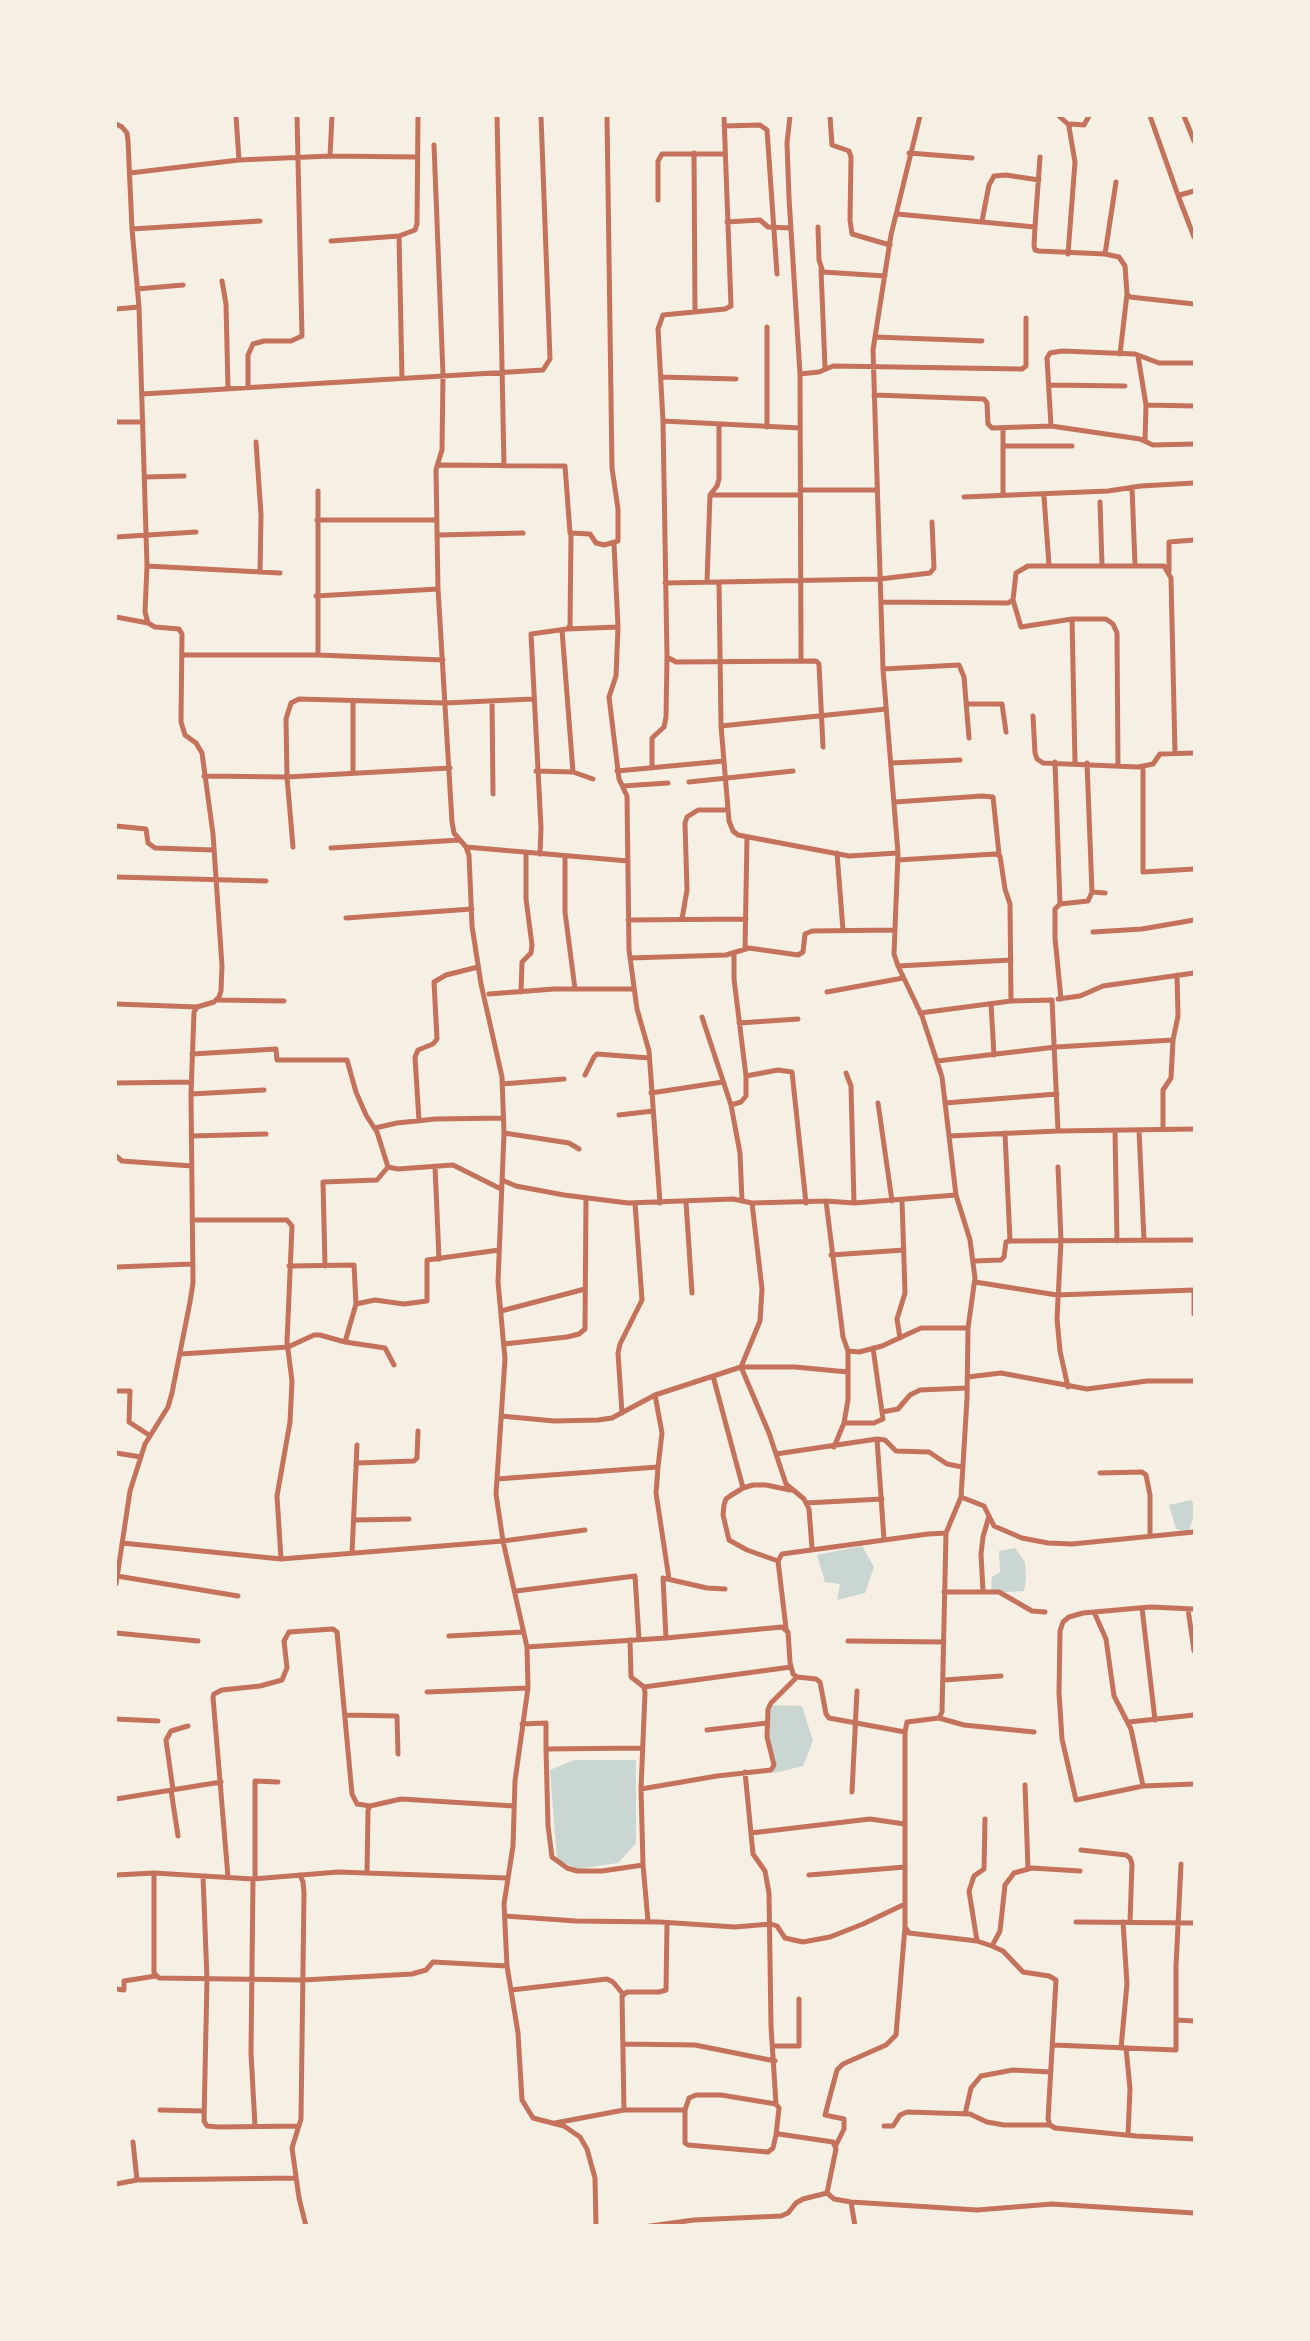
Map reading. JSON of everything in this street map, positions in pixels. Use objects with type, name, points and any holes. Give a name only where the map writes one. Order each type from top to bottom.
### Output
[{"type":"street","points":[[236,116],[239,160]]},
{"type":"street","points":[[248,387],[248,355],[253,344],[264,341],[292,341],[302,336],[297,116]]},
{"type":"street","points":[[330,156],[332,116]]},
{"type":"street","points":[[331,241],[399,236],[415,230],[418,116]]},
{"type":"street","points":[[497,116],[504,466]]},
{"type":"street","points":[[142,394],[543,370],[550,359],[541,116]]},
{"type":"street","points":[[571,534],[590,534],[596,542],[604,545],[614,544],[618,540],[618,509],[612,468],[607,116]]},
{"type":"street","points":[[652,768],[652,738],[664,727],[666,717],[667,657],[659,329],[663,315],[731,306],[724,116]]},
{"type":"street","points":[[790,116],[787,143],[790,228],[800,374],[801,660]]},
{"type":"street","points":[[830,116],[832,145],[849,151],[851,158],[852,234],[890,245]]},
{"type":"street","points":[[920,116],[909,153],[890,245],[873,366],[883,669],[898,856],[894,954],[920,1013],[942,1077],[956,1195],[974,1261],[975,1282],[968,1328],[961,1497],[946,1533],[944,1680],[939,1718]]},
{"type":"street","points":[[1059,116],[1069,125],[1075,162],[1068,254]]},
{"type":"street","points":[[1069,125],[1084,125],[1089,116]]},
{"type":"street","points":[[1150,116],[1195,237]]},
{"type":"street","points":[[1184,116],[1195,141]]},
{"type":"street","points":[[116,124],[127,133],[138,289],[147,566],[145,612],[148,623]]},
{"type":"street","points":[[724,126],[760,125],[768,130],[777,274]]},
{"type":"street","points":[[434,145],[443,375],[442,450],[437,466],[438,589],[452,822],[454,833],[466,847],[471,875],[478,967],[502,1084],[504,1133],[498,1282],[505,1359],[496,1494],[503,1541],[527,1647],[528,1688],[515,1781],[513,1846],[507,1878],[507,1966],[518,2033],[523,2100],[533,2118],[564,2126],[580,2137],[587,2149],[596,2186],[596,2225]]},
{"type":"street","points":[[658,200],[659,156],[666,153],[725,154]]},
{"type":"street","points":[[694,153],[695,312]]},
{"type":"street","points":[[909,153],[972,158]]},
{"type":"street","points":[[130,173],[239,160],[330,156],[418,157]]},
{"type":"street","points":[[1041,157],[1035,250],[1068,254],[1105,254],[1119,257],[1123,261],[1127,294],[1120,354]]},
{"type":"street","points":[[982,220],[989,185],[994,176],[1039,180]]},
{"type":"street","points":[[1105,254],[1116,181]]},
{"type":"street","points":[[1180,197],[1195,191]]},
{"type":"street","points":[[897,214],[1035,227]]},
{"type":"street","points":[[727,222],[760,220],[768,227],[790,228]]},
{"type":"street","points":[[132,229],[260,221]]},
{"type":"street","points":[[818,227],[825,368]]},
{"type":"street","points":[[399,236],[402,378]]},
{"type":"street","points":[[821,268],[826,273],[885,276]]},
{"type":"street","points":[[222,281],[226,304],[228,388]]},
{"type":"street","points":[[138,289],[183,285]]},
{"type":"street","points":[[1127,294],[1136,298],[1195,304]]},
{"type":"street","points":[[116,309],[139,307]]},
{"type":"street","points":[[800,374],[818,372],[833,366],[1022,369],[1026,366],[1026,318]]},
{"type":"street","points":[[767,327],[767,427]]},
{"type":"street","points":[[875,337],[982,341]]},
{"type":"street","points":[[1051,426],[1047,358],[1050,353],[1062,351],[1120,354],[1159,363],[1195,363]]},
{"type":"street","points":[[1138,356],[1146,405],[1145,441]]},
{"type":"street","points":[[661,377],[736,379]]},
{"type":"street","points":[[1049,385],[1125,386]]},
{"type":"street","points":[[874,394],[984,399],[987,403],[988,425],[992,428],[1051,426],[1145,441],[1153,445],[1195,444]]},
{"type":"street","points":[[1146,405],[1195,407]]},
{"type":"street","points":[[663,421],[800,428]]},
{"type":"street","points":[[116,422],[143,422]]},
{"type":"street","points":[[707,582],[710,495],[719,480],[719,424]]},
{"type":"street","points":[[1003,428],[1003,494]]},
{"type":"street","points":[[256,442],[261,514],[260,572]]},
{"type":"street","points":[[1003,446],[1072,446]]},
{"type":"street","points":[[437,466],[565,466],[571,534],[570,626],[564,630]]},
{"type":"street","points":[[145,477],[184,476]]},
{"type":"street","points":[[964,497],[1108,491],[1195,483]]},
{"type":"street","points":[[1132,487],[1135,565]]},
{"type":"street","points":[[710,495],[877,490]]},
{"type":"street","points":[[318,491],[318,655]]},
{"type":"street","points":[[1044,497],[1049,565]]},
{"type":"street","points":[[1100,502],[1102,565]]},
{"type":"street","points":[[317,520],[437,520]]},
{"type":"street","points":[[665,583],[880,579],[933,571],[932,522]]},
{"type":"street","points":[[116,537],[196,532]]},
{"type":"street","points":[[438,536],[523,533]]},
{"type":"street","points":[[1175,753],[1169,542],[1195,540]]},
{"type":"street","points":[[614,544],[618,627],[616,676],[609,698],[618,779],[628,796],[630,958],[633,989],[649,1058],[660,1203]]},
{"type":"street","points":[[1118,765],[1117,633],[1113,624],[1107,619],[1072,619],[1021,627],[1013,600],[1015,579],[1020,569],[1049,565],[1164,566],[1169,572]]},
{"type":"street","points":[[147,566],[280,573]]},
{"type":"street","points":[[719,582],[721,726],[728,810],[733,831],[747,837],[849,856],[999,854]]},
{"type":"street","points":[[316,596],[438,589]]},
{"type":"street","points":[[881,602],[1009,603],[1013,600]]},
{"type":"street","points":[[116,617],[181,631],[184,655],[181,722],[185,735],[199,747],[214,850],[222,966],[218,1000]]},
{"type":"street","points":[[1072,619],[1075,763]]},
{"type":"street","points":[[540,854],[531,634],[618,627]]},
{"type":"street","points":[[564,630],[573,772]]},
{"type":"street","points":[[184,655],[318,655],[443,660]]},
{"type":"street","points":[[667,657],[676,662],[816,661],[819,664],[823,747]]},
{"type":"street","points":[[883,669],[959,665],[964,677],[969,738]]},
{"type":"street","points":[[293,847],[287,777],[286,719],[291,702],[299,699],[445,703],[533,699]]},
{"type":"street","points":[[353,701],[354,772]]},
{"type":"street","points":[[492,701],[493,793]]},
{"type":"street","points":[[966,704],[1002,704],[1006,732]]},
{"type":"street","points":[[721,726],[886,709]]},
{"type":"street","points":[[1033,716],[1037,759],[1043,762],[1143,766],[1153,764],[1160,754],[1195,752]]},
{"type":"street","points":[[891,764],[960,760]]},
{"type":"street","points":[[617,771],[724,761]]},
{"type":"street","points":[[1055,762],[1060,904]]},
{"type":"street","points":[[1061,999],[1055,909],[1060,904],[1088,901],[1092,892],[1087,763]]},
{"type":"street","points":[[1143,766],[1143,872],[1195,869]]},
{"type":"street","points":[[204,776],[287,777],[450,768]]},
{"type":"street","points":[[536,771],[573,772],[593,779]]},
{"type":"street","points":[[689,782],[793,771]]},
{"type":"street","points":[[623,786],[668,783]]},
{"type":"street","points":[[895,802],[993,797],[999,854],[1010,904],[1012,1001]]},
{"type":"street","points":[[682,919],[687,890],[687,817],[698,810],[728,810]]},
{"type":"street","points":[[116,825],[146,829],[148,843],[155,848],[214,850]]},
{"type":"street","points":[[745,949],[747,837]]},
{"type":"street","points":[[331,848],[459,840]]},
{"type":"street","points":[[466,847],[628,861]]},
{"type":"street","points":[[521,992],[522,962],[531,953],[533,945],[526,899],[526,852]]},
{"type":"street","points":[[837,853],[843,930]]},
{"type":"street","points":[[565,856],[565,912],[575,989]]},
{"type":"street","points":[[116,877],[266,881]]},
{"type":"street","points":[[1092,892],[1105,892]]},
{"type":"street","points":[[346,918],[472,909]]},
{"type":"street","points":[[628,920],[746,919]]},
{"type":"street","points":[[1093,932],[1142,929],[1195,920]]},
{"type":"street","points":[[630,958],[734,954],[745,949],[798,955],[803,952],[807,932],[895,930]]},
{"type":"street","points":[[732,1105],[746,1097],[734,954]]},
{"type":"street","points":[[898,967],[1011,960]]},
{"type":"street","points":[[419,1121],[415,1057],[418,1050],[433,1044],[437,1039],[434,982],[446,975],[478,967]]},
{"type":"street","points":[[920,1013],[991,1003],[1061,999],[1091,992],[1103,986],[1195,973]]},
{"type":"street","points":[[1163,1129],[1163,1090],[1171,1078],[1173,1040],[1178,1016],[1178,975]]},
{"type":"street","points":[[827,992],[903,978]]},
{"type":"street","points":[[489,994],[633,989]]},
{"type":"street","points":[[116,1004],[197,1007],[218,1000],[284,1001]]},
{"type":"street","points":[[1052,1000],[1058,1131]]},
{"type":"street","points":[[991,1003],[994,1055]]},
{"type":"street","points":[[116,1584],[130,1491],[149,1435],[167,1407],[181,1354],[190,1303],[191,1082],[194,1012],[197,1007]]},
{"type":"street","points":[[702,1017],[732,1105],[740,1153],[742,1201]]},
{"type":"street","points":[[739,1023],[798,1019]]},
{"type":"street","points":[[937,1061],[1056,1047],[1173,1040]]},
{"type":"street","points":[[192,1054],[276,1049],[277,1060],[347,1059],[356,1092],[375,1128],[388,1167]]},
{"type":"street","points":[[585,1075],[597,1054],[649,1058]]},
{"type":"street","points":[[746,1076],[778,1070],[792,1072],[806,1203]]},
{"type":"street","points":[[846,1073],[851,1086],[854,1203]]},
{"type":"street","points":[[502,1084],[564,1079]]},
{"type":"street","points":[[116,1083],[191,1082]]},
{"type":"street","points":[[651,1093],[723,1082]]},
{"type":"street","points":[[191,1094],[264,1090]]},
{"type":"street","points":[[945,1102],[1057,1094]]},
{"type":"street","points":[[878,1103],[892,1200]]},
{"type":"street","points":[[619,1115],[653,1111]]},
{"type":"street","points":[[375,1128],[419,1121],[503,1118]]},
{"type":"street","points":[[949,1136],[1195,1129]]},
{"type":"street","points":[[1115,1130],[1117,1241]]},
{"type":"street","points":[[1139,1130],[1144,1240]]},
{"type":"street","points":[[504,1133],[569,1143],[579,1149]]},
{"type":"street","points":[[1005,1133],[1010,1241]]},
{"type":"street","points":[[191,1136],[266,1134]]},
{"type":"street","points":[[116,1156],[122,1161],[192,1167]]},
{"type":"street","points":[[388,1167],[398,1169],[453,1165],[501,1189]]},
{"type":"street","points":[[435,1166],[439,1259]]},
{"type":"street","points":[[325,1266],[323,1182],[377,1180],[388,1167]]},
{"type":"street","points":[[1058,1167],[1061,1241],[1058,1295],[1060,1351],[1068,1387]]},
{"type":"street","points":[[502,1180],[516,1186],[635,1203],[723,1199],[752,1203],[854,1203],[956,1195]]},
{"type":"street","points":[[504,1344],[579,1334],[585,1329],[586,1198]]},
{"type":"street","points":[[900,1338],[898,1320],[905,1293],[902,1200]]},
{"type":"street","points":[[826,1201],[843,1337],[848,1351],[844,1423],[834,1447]]},
{"type":"street","points":[[686,1202],[692,1293]]},
{"type":"street","points":[[622,1413],[618,1353],[642,1300],[635,1203]]},
{"type":"street","points":[[752,1203],[762,1289],[760,1321],[741,1367],[786,1484],[804,1499],[809,1509],[812,1548]]},
{"type":"street","points":[[192,1220],[287,1220],[292,1226],[289,1266],[289,1347],[292,1381],[290,1422],[278,1496],[281,1559]]},
{"type":"street","points":[[974,1261],[1001,1260],[1006,1242],[1010,1241],[1195,1240]]},
{"type":"street","points":[[356,1304],[375,1300],[404,1304],[427,1301],[427,1260],[499,1250]]},
{"type":"street","points":[[831,1255],[904,1250]]},
{"type":"street","points":[[116,1267],[192,1265]]},
{"type":"street","points":[[289,1266],[354,1265],[356,1304],[345,1342]]},
{"type":"street","points":[[975,1282],[1058,1295],[1194,1290],[1195,1314]]},
{"type":"street","points":[[501,1311],[585,1289]]},
{"type":"street","points":[[848,1351],[873,1348],[921,1328],[968,1328]]},
{"type":"street","points":[[181,1354],[289,1347],[314,1335],[326,1335],[345,1342],[386,1348],[394,1365]]},
{"type":"street","points":[[844,1423],[879,1422],[883,1419],[873,1348]]},
{"type":"street","points":[[501,1416],[554,1421],[598,1420],[622,1413],[655,1395],[741,1367],[795,1367],[848,1372]]},
{"type":"street","points":[[968,1377],[1000,1373],[1087,1389],[1147,1381],[1195,1381]]},
{"type":"street","points":[[713,1377],[743,1488]]},
{"type":"street","points":[[882,1412],[898,1409],[910,1395],[920,1390],[967,1388]]},
{"type":"street","points":[[116,1391],[130,1391],[129,1422],[149,1435]]},
{"type":"street","points":[[655,1395],[662,1433],[656,1493],[669,1579]]},
{"type":"street","points":[[356,1463],[414,1461],[417,1458],[418,1431]]},
{"type":"street","points":[[776,1454],[877,1439],[885,1440],[896,1451],[929,1452],[947,1464],[962,1467]]},
{"type":"street","points":[[877,1439],[884,1540]]},
{"type":"street","points":[[352,1553],[357,1445]]},
{"type":"street","points":[[116,1453],[141,1457]]},
{"type":"street","points":[[497,1479],[658,1468]]},
{"type":"street","points":[[1100,1473],[1142,1472],[1146,1475],[1150,1494],[1150,1535]]},
{"type":"street","points":[[778,1561],[747,1550],[729,1540],[723,1516],[724,1504],[726,1499],[743,1488],[766,1485],[793,1491]]},
{"type":"street","points":[[961,1497],[984,1506],[994,1526],[1022,1538],[1048,1544],[1195,1532]]},
{"type":"street","points":[[806,1503],[882,1499]]},
{"type":"street","points":[[983,1591],[981,1554],[989,1516]]},
{"type":"street","points":[[116,1518],[125,1518]]},
{"type":"street","points":[[354,1520],[409,1519]]},
{"type":"street","points":[[122,1543],[281,1559],[503,1541],[585,1530]]},
{"type":"street","points":[[905,1732],[829,1718],[820,1682],[793,1674],[778,1561],[780,1555],[785,1552],[946,1533]]},
{"type":"street","points":[[117,1576],[238,1596]]},
{"type":"street","points":[[516,1591],[635,1576],[639,1639]]},
{"type":"street","points":[[666,1638],[663,1578],[707,1588],[725,1589]]},
{"type":"street","points":[[944,1592],[999,1592],[1032,1611],[1045,1612]]},
{"type":"street","points":[[1142,1608],[1155,1720]]},
{"type":"street","points":[[1195,1651],[1191,1609],[1142,1608],[1094,1612],[1069,1617],[1063,1622],[1060,1631],[1062,1739],[1076,1800],[1143,1786],[1195,1784]]},
{"type":"street","points":[[1094,1612],[1106,1639],[1114,1696],[1129,1722],[1143,1786]]},
{"type":"street","points":[[527,1647],[786,1628]]},
{"type":"street","points":[[228,1877],[214,1693],[282,1680],[287,1668],[284,1641],[289,1632],[333,1629],[337,1632],[352,1794],[357,1804],[370,1806],[401,1799],[514,1806]]},
{"type":"street","points":[[449,1636],[523,1632]]},
{"type":"street","points":[[116,1633],[198,1641]]},
{"type":"street","points":[[630,1640],[629,1672],[631,1677],[644,1687],[791,1667]]},
{"type":"street","points":[[848,1641],[944,1642]]},
{"type":"street","points":[[944,1680],[1002,1676]]},
{"type":"street","points":[[640,1789],[774,1768],[767,1723],[771,1703],[797,1677]]},
{"type":"street","points":[[644,1687],[640,1789],[648,1922]]},
{"type":"street","points":[[427,1692],[528,1688]]},
{"type":"street","points":[[852,1792],[857,1691]]},
{"type":"street","points":[[345,1715],[397,1716],[398,1754]]},
{"type":"street","points":[[1129,1722],[1195,1716]]},
{"type":"street","points":[[827,2193],[836,2145],[844,2129],[844,2119],[825,2115],[837,2070],[843,2064],[886,2045],[896,2035],[905,1927],[907,1723],[939,1718],[972,1726],[1034,1732]]},
{"type":"street","points":[[116,1719],[158,1721]]},
{"type":"street","points":[[522,1724],[545,1723],[548,1826],[552,1857],[567,1868],[577,1871],[602,1871],[643,1865]]},
{"type":"street","points":[[707,1730],[767,1723]]},
{"type":"street","points":[[177,1836],[166,1740],[171,1731],[188,1726]]},
{"type":"street","points":[[546,1749],[642,1748]]},
{"type":"street","points":[[746,1772],[755,1860],[765,1871],[769,1893],[773,2046],[776,2104],[779,2108],[776,2135],[773,2148],[768,2152],[685,2143],[685,2110],[689,2098],[696,2095],[721,2095],[776,2104]]},
{"type":"street","points":[[255,2126],[251,2053],[255,1781],[278,1782]]},
{"type":"street","points":[[116,1799],[221,1782]]},
{"type":"street","points":[[1025,1785],[1028,1869]]},
{"type":"street","points":[[367,1873],[370,1806]]},
{"type":"street","points":[[751,1833],[870,1819],[905,1824]]},
{"type":"street","points":[[977,1941],[969,1891],[974,1876],[984,1869],[985,1819]]},
{"type":"street","points":[[1081,1850],[1126,1855],[1130,1858],[1130,1922]]},
{"type":"street","points":[[1053,2045],[1176,2050],[1176,1966],[1181,1864]]},
{"type":"street","points":[[809,1875],[905,1867]]},
{"type":"street","points":[[992,1945],[1000,1931],[1005,1885],[1014,1873],[1028,1869],[1080,1871]]},
{"type":"street","points":[[116,1875],[154,1873],[254,1878],[316,1873],[367,1873],[507,1878]]},
{"type":"street","points":[[154,1873],[153,1965],[156,1976]]},
{"type":"street","points":[[300,1875],[304,1893],[301,2119],[292,2148],[306,2225]]},
{"type":"street","points":[[203,1876],[207,1979],[204,2121],[207,2126],[299,2126]]},
{"type":"street","points":[[505,1916],[735,1927],[771,1924],[777,1926],[785,1938],[803,1942],[830,1937],[905,1904]]},
{"type":"street","points":[[1076,1922],[1195,1923]]},
{"type":"street","points":[[1123,1922],[1128,1984],[1124,2048],[1129,2080],[1128,2135]]},
{"type":"street","points":[[623,1994],[659,1993],[666,1990],[667,1923]]},
{"type":"street","points":[[905,1927],[909,1933],[992,1945],[1011,1958],[1023,1972],[1049,1976],[1056,1980],[1048,2119],[1050,2125]]},
{"type":"street","points":[[116,1990],[124,1990],[124,1981],[156,1976],[303,1980],[412,1974],[426,1970],[435,1962],[507,1966]]},
{"type":"street","points":[[511,1990],[607,1979],[613,1982],[623,1994],[624,2110]]},
{"type":"street","points":[[773,2046],[799,2046],[799,1999]]},
{"type":"street","points":[[1177,2020],[1195,2021]]},
{"type":"street","points":[[623,2044],[695,2045],[775,2061]]},
{"type":"street","points":[[965,2113],[971,2088],[981,2076],[1013,2070],[1051,2072]]},
{"type":"street","points":[[159,2110],[203,2111]]},
{"type":"street","points":[[552,2123],[624,2110],[685,2110]]},
{"type":"street","points":[[884,2126],[894,2126],[900,2115],[907,2112],[965,2113],[992,2123],[1050,2125],[1055,2128],[1195,2139]]},
{"type":"street","points":[[776,2135],[818,2139],[836,2145]]},
{"type":"street","points":[[133,2142],[137,2180]]},
{"type":"street","points":[[116,2184],[137,2180],[296,2178]]},
{"type":"street","points":[[827,2193],[834,2199],[851,2202],[977,2210],[1052,2204],[1195,2213]]},
{"type":"street","points":[[650,2225],[781,2216],[803,2199],[827,2193]]},
{"type":"street","points":[[851,2202],[855,2225]]},
{"type":"shaded area","points":[[1191,1500],[1194,1514],[1189,1532],[1176,1529],[1169,1505]]},
{"type":"shaded area","points":[[862,1546],[874,1567],[865,1593],[837,1600],[840,1584],[825,1582],[817,1555]]},
{"type":"shaded area","points":[[1015,1548],[1025,1562],[1024,1591],[991,1593],[992,1577],[1000,1572],[999,1551]]},
{"type":"shaded area","points":[[771,1705],[802,1706],[813,1741],[803,1766],[774,1773],[765,1730]]},
{"type":"shaded area","points":[[574,1760],[636,1760],[636,1843],[618,1863],[578,1869],[557,1860],[550,1770]]}]
